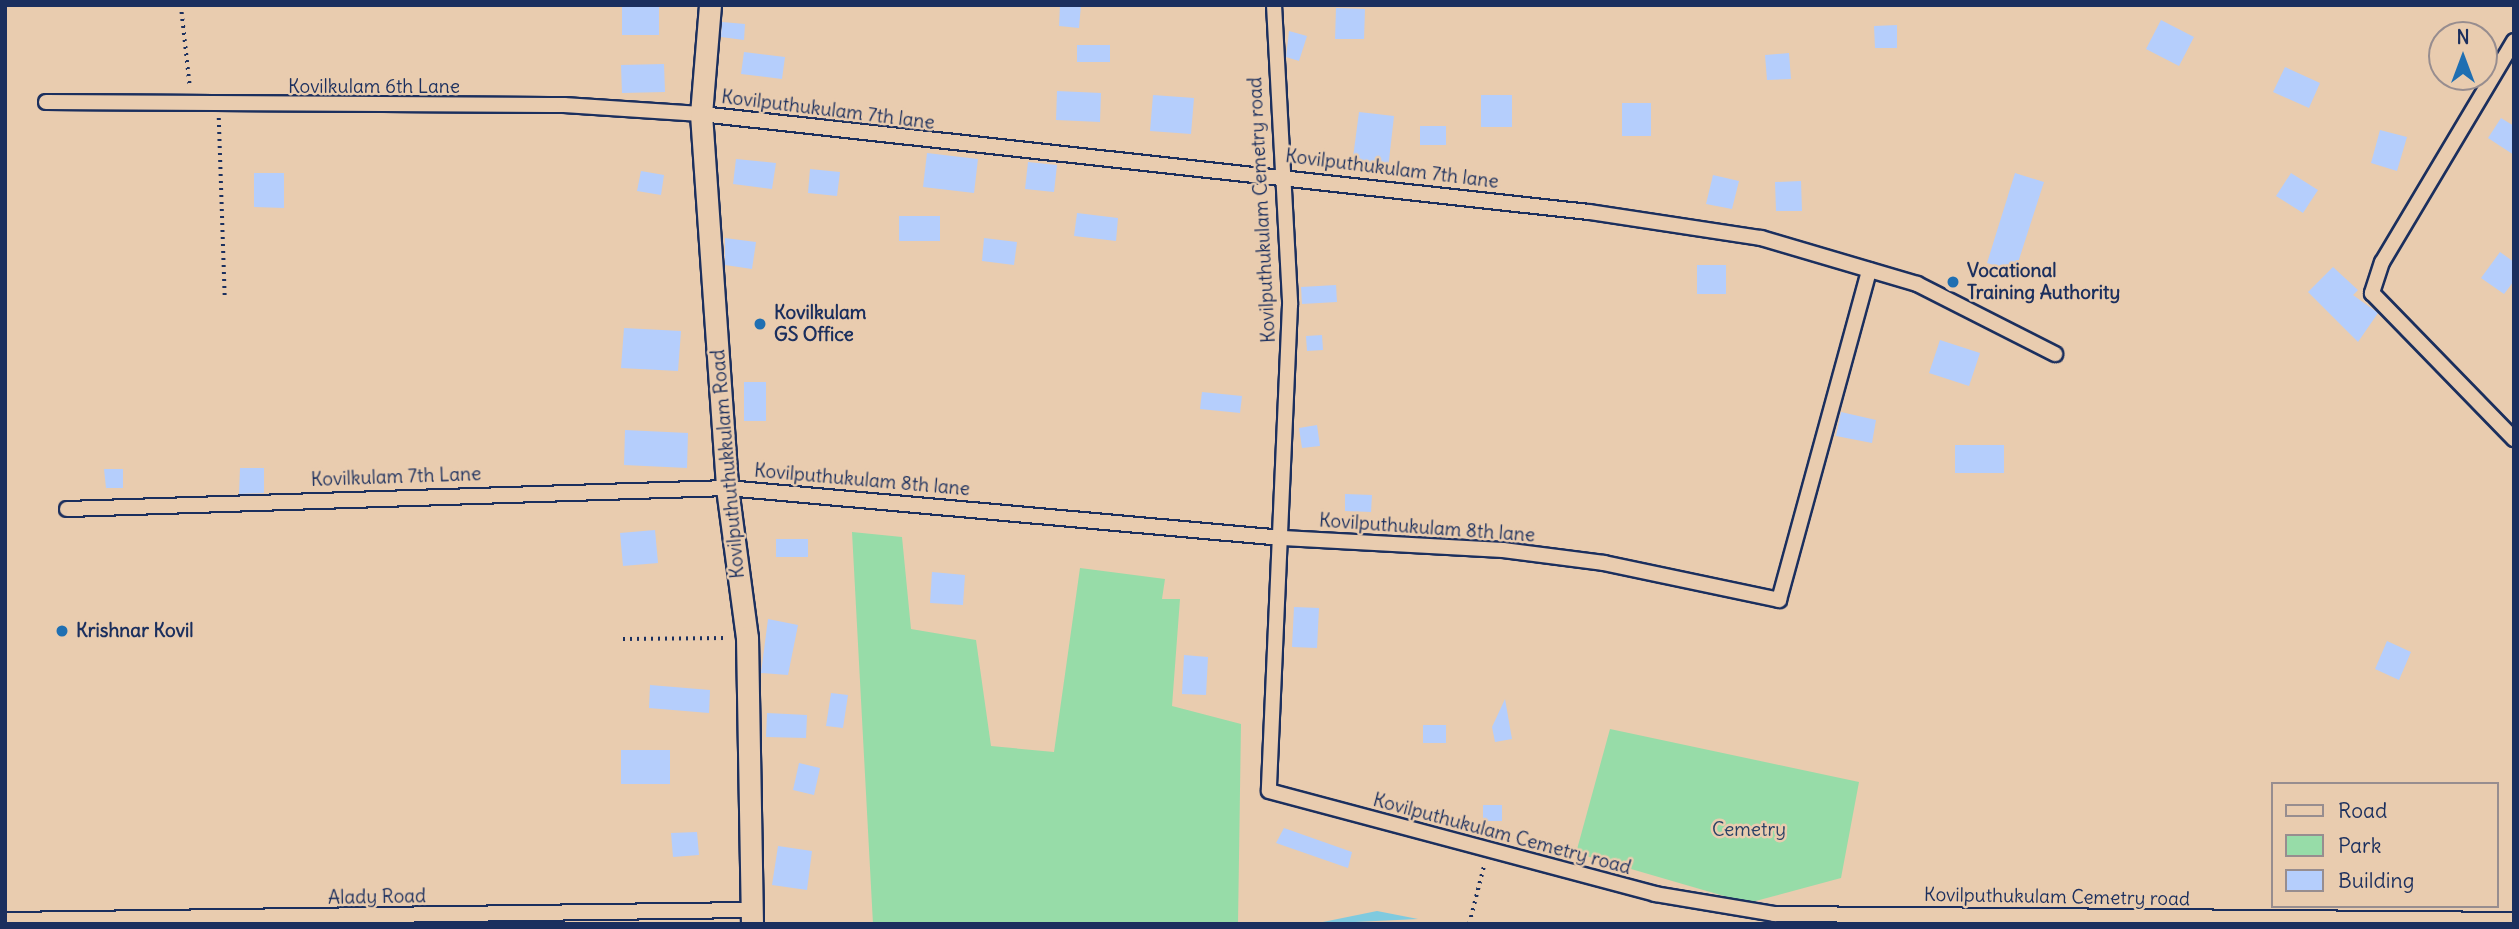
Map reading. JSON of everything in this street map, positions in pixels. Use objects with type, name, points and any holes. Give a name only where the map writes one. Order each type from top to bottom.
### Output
[{"type":"street","name":"Kovilputhuthukkulam Road","points":[[710,5],[701,114],[727,488],[747,637],[750,917]]},
{"type":"street","name":"Kovilputhukulam Cemetry road","points":[[1273,5],[1280,175],[1290,304],[1283,538],[1269,792],[1487,852],[1654,894],[1774,914],[2514,920]]},
{"type":"street","points":[[2514,41],[2382,262],[2372,293],[2514,439]]},
{"type":"street","name":"Kovilkulam 6th Lane","points":[[46,102],[198,101],[564,106],[701,114]]},
{"type":"street","name":"Kovilputhukulam 7th lane","points":[[701,114],[1280,175],[1761,238],[1917,284],[2055,354]]},
{"type":"street","name":"Kovilputhukulam 8th lane","points":[[727,488],[1283,538],[1528,554],[1779,600],[1868,270]]},
{"type":"street","name":"Kovilkulam 7th Lane","points":[[67,509],[727,488]]},
{"type":"street","name":"Alady Road","points":[[5,920],[42,923],[750,917]]},
{"type":"path","points":[[181,5],[187,82],[198,101]]},
{"type":"path","points":[[219,102],[225,298]]},
{"type":"path","points":[[623,639],[747,637]]},
{"type":"path","points":[[1469,924],[1487,852]]},
{"type":"green space","points":[[852,532],[902,537],[911,629],[976,640],[991,746],[1054,752],[1080,568],[1165,579],[1162,599],[1180,599],[1172,706],[1241,724],[1238,924],[873,924]]},
{"type":"green space","name":"Cemetry","points":[[1610,729],[1859,782],[1841,878],[1748,903],[1576,853]]},
{"type":"water","points":[[1377,911],[1418,919],[1313,924]]},
{"type":"building","points":[[622,5],[659,5],[659,35],[622,35]]},
{"type":"building","points":[[1060,5],[1081,5],[1079,28],[1059,26]]},
{"type":"building","points":[[1336,8],[1365,9],[1364,39],[1335,39]]},
{"type":"building","points":[[2161,20],[2194,37],[2179,66],[2146,49]]},
{"type":"building","points":[[722,22],[745,24],[744,40],[721,37]]},
{"type":"building","points":[[1897,25],[1897,48],[1875,48],[1874,26]]},
{"type":"building","points":[[1289,31],[1307,36],[1299,61],[1286,57]]},
{"type":"building","points":[[1077,45],[1110,45],[1110,62],[1077,62]]},
{"type":"building","points":[[744,52],[785,57],[782,79],[741,74]]},
{"type":"building","points":[[1789,53],[1791,79],[1767,80],[1765,55]]},
{"type":"building","points":[[664,64],[665,92],[622,93],[621,65]]},
{"type":"building","points":[[2285,67],[2320,83],[2309,108],[2273,92]]},
{"type":"building","points":[[1057,91],[1101,93],[1100,122],[1056,120]]},
{"type":"building","points":[[1153,95],[1194,98],[1191,134],[1150,131]]},
{"type":"building","points":[[1481,95],[1512,95],[1512,127],[1481,127]]},
{"type":"building","points":[[1622,103],[1651,103],[1651,136],[1622,136]]},
{"type":"building","points":[[1359,112],[1394,116],[1388,169],[1352,165]]},
{"type":"building","points":[[2501,118],[2514,126],[2514,155],[2488,138]]},
{"type":"building","points":[[1420,126],[1446,126],[1446,145],[1420,145]]},
{"type":"building","points":[[2380,130],[2407,137],[2397,171],[2371,163]]},
{"type":"building","points":[[927,153],[978,159],[974,193],[923,187]]},
{"type":"building","points":[[736,159],[776,163],[772,189],[733,184]]},
{"type":"building","points":[[1028,162],[1057,165],[1054,192],[1025,189]]},
{"type":"building","points":[[810,169],[840,172],[837,196],[808,193]]},
{"type":"building","points":[[641,171],[664,175],[661,195],[637,191]]},
{"type":"building","points":[[254,173],[284,173],[284,208],[254,207]]},
{"type":"building","points":[[2015,173],[2044,182],[2015,272],[1987,263]]},
{"type":"building","points":[[2291,173],[2318,190],[2303,213],[2276,196]]},
{"type":"building","points":[[1713,175],[1739,181],[1732,209],[1706,204]]},
{"type":"building","points":[[1801,181],[1802,211],[1776,211],[1775,182]]},
{"type":"building","points":[[1077,213],[1118,218],[1116,241],[1074,236]]},
{"type":"building","points":[[899,216],[940,216],[940,241],[899,241]]},
{"type":"building","points":[[725,238],[756,242],[752,269],[725,265]]},
{"type":"building","points":[[984,238],[1017,242],[1014,265],[982,261]]},
{"type":"building","points":[[2500,252],[2514,262],[2514,281],[2504,294],[2481,278]]},
{"type":"building","points":[[1697,265],[1726,265],[1726,294],[1697,294]]},
{"type":"building","points":[[2333,267],[2358,290],[2353,295],[2378,313],[2358,342],[2308,292]]},
{"type":"building","points":[[1336,285],[1337,302],[1302,304],[1301,287]]},
{"type":"building","points":[[624,328],[681,331],[678,371],[621,368]]},
{"type":"building","points":[[1322,335],[1323,350],[1307,351],[1306,336]]},
{"type":"building","points":[[1940,340],[1980,353],[1969,386],[1929,373]]},
{"type":"building","points":[[744,382],[766,382],[766,421],[744,421]]},
{"type":"building","points":[[1202,392],[1242,396],[1240,413],[1200,409]]},
{"type":"building","points":[[1841,412],[1876,420],[1872,443],[1836,436]]},
{"type":"building","points":[[1317,425],[1320,446],[1302,448],[1299,428]]},
{"type":"building","points":[[625,430],[688,433],[687,468],[624,465]]},
{"type":"building","points":[[1955,445],[2004,445],[2004,473],[1955,473]]},
{"type":"building","points":[[240,468],[264,468],[264,493],[239,494]]},
{"type":"building","points":[[104,469],[123,469],[123,488],[106,488]]},
{"type":"building","points":[[1345,494],[1372,495],[1371,512],[1345,511]]},
{"type":"building","points":[[655,530],[658,563],[623,566],[620,533]]},
{"type":"building","points":[[776,539],[808,539],[808,557],[776,557]]},
{"type":"building","points":[[932,572],[965,575],[963,605],[930,603]]},
{"type":"building","points":[[1294,607],[1319,608],[1317,648],[1292,647]]},
{"type":"building","points":[[768,619],[798,625],[788,675],[761,673]]},
{"type":"building","points":[[2387,641],[2411,652],[2399,680],[2375,669]]},
{"type":"building","points":[[1184,655],[1208,657],[1206,695],[1182,694]]},
{"type":"building","points":[[650,685],[710,690],[709,713],[649,708]]},
{"type":"building","points":[[831,693],[848,695],[843,728],[826,726]]},
{"type":"building","points":[[1505,699],[1512,739],[1495,742],[1492,727]]},
{"type":"building","points":[[767,713],[807,715],[806,738],[766,737]]},
{"type":"building","points":[[1423,725],[1446,725],[1446,743],[1423,743]]},
{"type":"building","points":[[621,750],[670,750],[670,784],[621,784]]},
{"type":"building","points":[[799,763],[820,768],[814,795],[793,790]]},
{"type":"building","points":[[1483,805],[1502,805],[1502,821],[1483,821]]},
{"type":"building","points":[[1284,828],[1352,852],[1348,868],[1276,843]]},
{"type":"building","points":[[697,832],[699,855],[673,857],[671,833]]},
{"type":"building","points":[[778,846],[812,851],[807,890],[772,885]]},
{"type":"place","name":"Vocational Training Authority","points":[[1953,282]]},
{"type":"place","name":"Kovilkulam GS Office","points":[[760,324]]},
{"type":"place","name":"Krishnar Kovil","points":[[62,631]]}]
